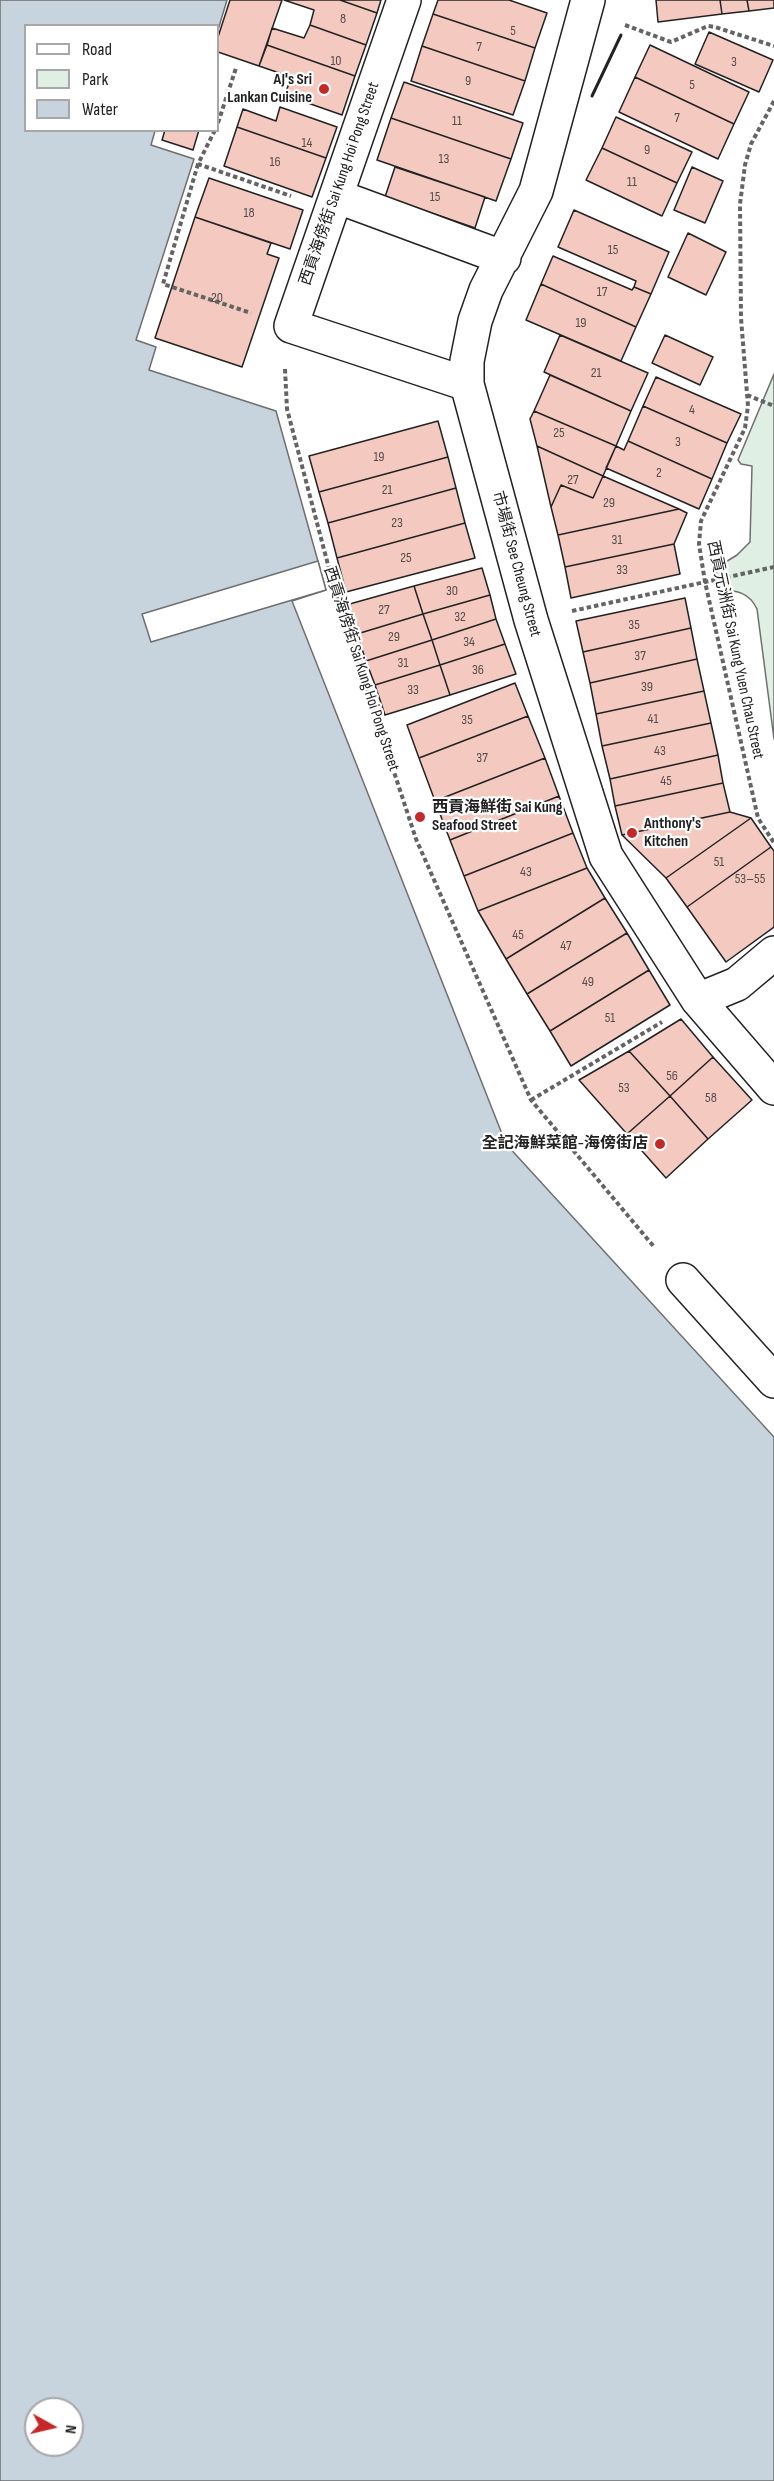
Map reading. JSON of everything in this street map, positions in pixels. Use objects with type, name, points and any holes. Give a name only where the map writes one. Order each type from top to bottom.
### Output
[{"type":"street","name":"西貢海傍街 Sai Kung Hoi Pong Street","points":[[291,326],[405,0]]},
{"type":"street","name":"市場街 See Cheung Street","points":[[588,0],[536,191],[483,298],[475,321],[467,372],[531,620],[606,856],[699,1000],[774,1088]]},
{"type":"street","points":[[334,203],[504,258]]},
{"type":"street","points":[[291,326],[467,372]]},
{"type":"street","points":[[699,1000],[737,984],[774,953]]},
{"type":"street","points":[[683,1280],[774,1381]]},
{"type":"path","points":[[624,25],[671,42],[708,26],[774,46]]},
{"type":"path","points":[[219,120],[236,68]]},
{"type":"path","name":"西貢元洲街 Sai Kung Yuen Chau Street","points":[[774,101],[751,144],[745,165],[740,204],[741,318],[748,406],[745,428],[701,521],[699,544],[705,582],[758,818],[774,843]]},
{"type":"path","points":[[214,132],[198,165],[163,284],[291,326]]},
{"type":"path","points":[[198,165],[334,203]]},
{"type":"path","name":"西貢海傍街 Sai Kung Hoi Pong Street","points":[[291,326],[285,367],[287,409],[336,595],[416,839],[531,1100],[683,1280]]},
{"type":"path","points":[[747,395],[774,406]]},
{"type":"path","points":[[531,620],[774,567]]},
{"type":"path","points":[[531,1100],[699,1000]]},
{"type":"green space","points":[[774,374],[774,739],[757,609],[750,599],[741,593],[718,590],[716,568],[737,555],[750,542],[752,466],[741,464],[738,460]]},
{"type":"water","points":[[0,0],[227,0],[219,27],[219,24],[24,24],[24,132],[155,132],[151,145],[194,159],[136,340],[156,347],[149,370],[276,411],[326,590],[292,601],[506,1144],[774,1437],[774,2481],[0,2481]]},
{"type":"pier","points":[[318,561],[326,590],[151,642],[142,614]]},
{"type":"building","points":[[230,0],[282,0],[259,66],[219,52],[219,34]]},
{"type":"building","points":[[284,0],[340,0],[377,13],[366,45],[310,25],[314,10]]},
{"type":"building","points":[[340,0],[381,0],[377,13]]},
{"type":"building","points":[[438,0],[509,0],[547,13],[535,48],[433,14]]},
{"type":"building","points":[[656,0],[720,0],[722,14],[658,22]]},
{"type":"building","points":[[720,0],[747,0],[749,11],[722,14]]},
{"type":"building","points":[[747,0],[774,0],[774,8],[749,11]]},
{"type":"building","points":[[433,14],[535,48],[525,81],[422,46]]},
{"type":"building","points":[[310,25],[366,45],[355,76],[267,45],[272,28],[304,38]]},
{"type":"building","points":[[709,32],[773,60],[759,92],[695,64]]},
{"type":"building","points":[[267,45],[355,76],[342,115],[285,95],[291,77],[259,66]]},
{"type":"building","points":[[650,45],[749,92],[734,124],[635,77]]},
{"type":"building","points":[[422,46],[525,81],[513,115],[411,81]]},
{"type":"building","points":[[635,77],[734,124],[718,159],[619,112]]},
{"type":"building","points":[[404,82],[523,123],[511,159],[391,118]]},
{"type":"building","points":[[280,107],[337,127],[326,158],[237,127],[243,109],[276,121]]},
{"type":"building","points":[[616,117],[692,152],[677,183],[602,148]]},
{"type":"building","points":[[391,118],[511,159],[496,201],[377,160]]},
{"type":"building","points":[[237,127],[326,158],[312,197],[224,166]]},
{"type":"building","points":[[164,132],[198,132],[193,150],[162,140]]},
{"type":"building","points":[[602,148],[677,183],[662,216],[586,180]]},
{"type":"building","points":[[395,167],[485,197],[475,228],[385,197]]},
{"type":"building","points":[[692,167],[723,181],[705,223],[674,210]]},
{"type":"building","points":[[209,178],[303,210],[290,249],[195,217]]},
{"type":"building","points":[[574,210],[669,252],[651,294],[634,287],[636,281],[558,247]]},
{"type":"building","points":[[195,217],[271,243],[267,254],[279,258],[242,367],[155,338]]},
{"type":"building","points":[[688,233],[726,252],[706,295],[668,277]]},
{"type":"building","points":[[553,256],[632,290],[634,287],[651,294],[636,327],[541,284]]},
{"type":"building","points":[[541,284],[636,327],[621,361],[526,320]]},
{"type":"building","points":[[560,335],[648,373],[631,411],[544,372]]},
{"type":"building","points":[[665,335],[713,357],[700,385],[652,363]]},
{"type":"building","points":[[550,375],[631,411],[616,446],[534,411]]},
{"type":"building","points":[[656,377],[741,414],[727,443],[643,406]]},
{"type":"building","points":[[643,406],[727,443],[712,479],[628,441]]},
{"type":"building","points":[[534,411],[616,446],[603,476],[537,446],[530,419]]},
{"type":"building","points":[[438,421],[448,457],[319,492],[309,456]]},
{"type":"building","points":[[628,441],[712,479],[699,509],[606,468],[616,446],[624,450]]},
{"type":"building","points":[[537,446],[603,476],[593,498],[561,485],[551,507]]},
{"type":"building","points":[[448,457],[456,488],[328,523],[319,492]]},
{"type":"building","points":[[603,476],[679,509],[558,535],[551,507],[561,485],[593,498]]},
{"type":"building","points":[[456,488],[465,523],[337,558],[328,523]]},
{"type":"building","points":[[679,509],[687,513],[674,544],[565,567],[558,535]]},
{"type":"building","points":[[465,523],[475,558],[346,592],[337,558]]},
{"type":"building","points":[[674,544],[680,574],[571,598],[565,567]]},
{"type":"building","points":[[482,568],[490,595],[423,614],[414,586]]},
{"type":"building","points":[[414,586],[423,614],[357,634],[346,605]]},
{"type":"building","points":[[490,595],[496,619],[432,640],[423,614]]},
{"type":"building","points":[[685,598],[691,628],[583,652],[576,621]]},
{"type":"building","points":[[423,614],[432,640],[366,661],[357,634]]},
{"type":"building","points":[[496,619],[505,644],[440,665],[432,640]]},
{"type":"building","points":[[691,628],[697,659],[590,683],[583,652]]},
{"type":"building","points":[[432,640],[440,665],[375,685],[366,661]]},
{"type":"building","points":[[505,644],[516,674],[450,695],[440,665]]},
{"type":"building","points":[[697,659],[704,691],[596,714],[590,683]]},
{"type":"building","points":[[440,665],[450,695],[385,715],[375,685]]},
{"type":"building","points":[[515,683],[528,716],[419,758],[407,725]]},
{"type":"building","points":[[704,691],[711,723],[602,746],[596,714]]},
{"type":"building","points":[[528,716],[545,758],[435,801],[419,758]]},
{"type":"building","points":[[711,723],[718,755],[610,779],[602,746]]},
{"type":"building","points":[[718,755],[723,783],[615,806],[610,779]]},
{"type":"building","points":[[545,758],[559,796],[450,840],[435,801]]},
{"type":"building","points":[[723,783],[730,812],[622,835],[615,806]]},
{"type":"building","points":[[559,796],[573,833],[464,876],[450,840]]},
{"type":"building","points":[[730,812],[751,818],[666,878],[622,835]]},
{"type":"building","points":[[751,818],[771,847],[687,907],[666,878]]},
{"type":"building","points":[[573,833],[587,868],[478,911],[464,876]]},
{"type":"building","points":[[771,847],[774,851],[774,927],[726,962],[687,907]]},
{"type":"building","points":[[587,868],[605,898],[506,959],[478,911]]},
{"type":"building","points":[[605,898],[627,933],[527,994],[506,959]]},
{"type":"building","points":[[627,933],[649,970],[550,1031],[527,994]]},
{"type":"building","points":[[649,970],[670,1005],[571,1066],[550,1031]]},
{"type":"building","points":[[681,1019],[713,1057],[670,1096],[629,1051]]},
{"type":"building","points":[[629,1051],[670,1096],[627,1134],[579,1080]]},
{"type":"building","points":[[713,1057],[752,1100],[708,1139],[670,1096]]},
{"type":"building","points":[[670,1096],[708,1139],[666,1178],[627,1134]]},
{"type":"wall","points":[[592,96],[621,35]]},
{"type":"place","name":"AJ's Sri Lankan Cuisine","points":[[324,89]]},
{"type":"place","name":"西貢海鮮街 Sai Kung Seafood Street","points":[[420,817]]},
{"type":"place","name":"Anthony's Kitchen","points":[[632,833]]},
{"type":"place","name":"全記海鮮菜館-海傍街店","points":[[660,1144]]}]
